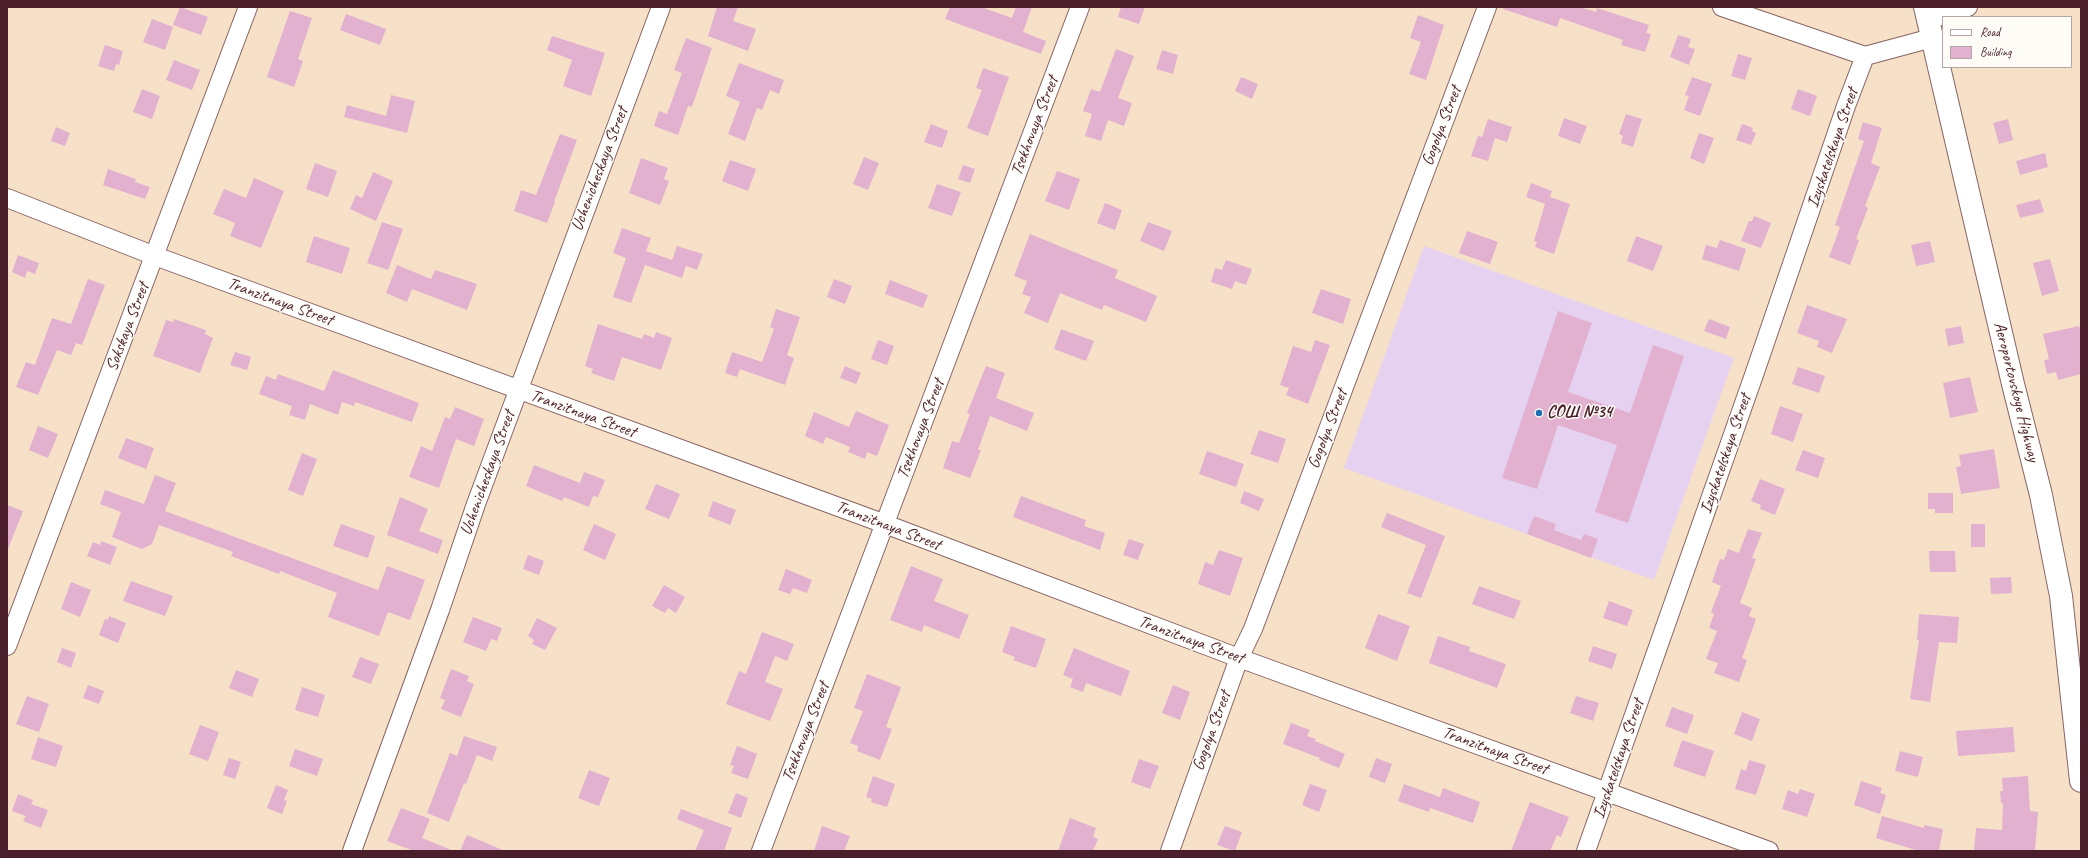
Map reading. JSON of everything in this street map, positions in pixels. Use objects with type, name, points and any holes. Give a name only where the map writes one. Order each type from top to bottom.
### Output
[{"type":"main road","name":"Aeroportovskoye Highway","points":[[1929,22],[2013,384],[2041,495],[2061,596],[2081,781]]},
{"type":"street","name":"Sokskaya Street","points":[[7,646],[156,256],[248,7]]},
{"type":"street","name":"Uchenicheskaya Street","points":[[352,851],[440,610],[517,390],[661,7]]},
{"type":"street","name":"Tsekhovaya Street","points":[[761,851],[1080,7]]},
{"type":"street","name":"Gogolya Street","points":[[1170,851],[1239,658],[1253,629],[1487,7]]},
{"type":"street","points":[[1722,7],[1865,56],[1929,22],[1942,17]]},
{"type":"street","points":[[1945,16],[1968,7]]},
{"type":"street","name":"Izyskatelskaya Street","points":[[1586,851],[1608,792],[1846,106],[1865,56]]},
{"type":"street","name":"Tranzitnaya Street","points":[[7,198],[156,256],[517,390],[885,524],[1239,658],[1769,851]]},
{"type":"shaded area","name":"СОШ №34","points":[[1424,246],[1734,358],[1654,580],[1344,468]]},
{"type":"building","points":[[180,7],[208,17],[201,35],[173,25]]},
{"type":"building","points":[[717,7],[738,7],[733,21],[756,29],[748,51],[708,36]]},
{"type":"building","points":[[950,7],[981,7],[1012,18],[1016,7],[1032,7],[1023,32],[1046,41],[1041,54],[945,19]]},
{"type":"building","points":[[1121,7],[1145,7],[1139,24],[1118,17]]},
{"type":"building","points":[[1504,7],[1580,7],[1596,12],[1597,8],[1649,25],[1646,33],[1651,34],[1645,52],[1621,45],[1623,40],[1560,18],[1557,27],[1503,9]]},
{"type":"building","points":[[290,11],[312,18],[298,59],[303,61],[294,87],[267,77]]},
{"type":"building","points":[[346,14],[386,29],[380,45],[340,30]]},
{"type":"building","points":[[1418,15],[1444,25],[1426,80],[1409,74],[1421,42],[1410,38]]},
{"type":"building","points":[[152,19],[173,27],[165,50],[143,42]]},
{"type":"building","points":[[1678,35],[1691,39],[1688,47],[1695,49],[1689,65],[1670,57]]},
{"type":"building","points":[[552,36],[605,53],[591,96],[563,86],[572,60],[547,50]]},
{"type":"building","points":[[686,38],[712,48],[692,107],[688,106],[678,135],[654,126],[659,111],[667,114],[682,73],[674,70]]},
{"type":"building","points":[[105,45],[123,51],[119,65],[116,64],[114,71],[98,66]]},
{"type":"building","points":[[1116,49],[1134,56],[1118,98],[1132,103],[1124,126],[1108,120],[1101,141],[1085,136],[1092,114],[1083,111],[1091,89],[1100,92]]},
{"type":"building","points":[[1162,50],[1178,55],[1173,74],[1156,69]]},
{"type":"building","points":[[1738,54],[1752,58],[1745,80],[1731,76]]},
{"type":"building","points":[[174,60],[200,70],[192,90],[166,80]]},
{"type":"building","points":[[739,63],[784,80],[779,94],[770,90],[762,110],[757,108],[745,141],[728,134],[740,102],[726,96]]},
{"type":"building","points":[[983,68],[1009,77],[988,136],[967,128],[982,90],[976,88]]},
{"type":"building","points":[[1241,77],[1258,84],[1252,99],[1235,91]]},
{"type":"building","points":[[1692,77],[1712,84],[1700,116],[1684,110],[1689,96],[1685,95]]},
{"type":"building","points":[[142,89],[160,96],[152,119],[133,112]]},
{"type":"building","points":[[1798,89],[1817,96],[1810,116],[1791,109]]},
{"type":"building","points":[[391,95],[415,101],[407,133],[344,117],[347,105],[386,116]]},
{"type":"building","points":[[1626,114],[1642,119],[1633,147],[1621,143],[1623,136],[1619,134]]},
{"type":"building","points":[[1564,118],[1587,126],[1580,144],[1558,136]]},
{"type":"building","points":[[1488,119],[1512,127],[1507,142],[1495,138],[1488,161],[1471,156],[1478,136],[1482,137]]},
{"type":"building","points":[[2008,119],[2013,140],[1999,144],[1993,123]]},
{"type":"building","points":[[1863,122],[1882,128],[1871,163],[1880,167],[1865,206],[1868,208],[1856,239],[1859,240],[1850,265],[1829,257],[1840,227],[1835,225],[1864,141],[1858,139]]},
{"type":"building","points":[[931,124],[948,131],[942,148],[924,142]]},
{"type":"building","points":[[1742,124],[1753,128],[1752,131],[1756,133],[1751,145],[1736,140]]},
{"type":"building","points":[[56,127],[70,133],[65,146],[51,141]]},
{"type":"building","points":[[1699,133],[1714,138],[1704,164],[1690,158]]},
{"type":"building","points":[[560,134],[577,140],[547,223],[514,211],[521,190],[536,195]]},
{"type":"building","points":[[2045,153],[2048,167],[2020,175],[2016,161]]},
{"type":"building","points":[[864,157],[879,163],[868,190],[853,184]]},
{"type":"building","points":[[641,158],[668,168],[664,179],[669,181],[660,205],[629,193]]},
{"type":"building","points":[[730,160],[756,169],[748,191],[722,181]]},
{"type":"building","points":[[315,163],[337,171],[328,197],[306,189]]},
{"type":"building","points":[[963,165],[975,169],[970,183],[958,179]]},
{"type":"building","points":[[108,169],[136,179],[135,182],[150,187],[145,199],[103,185]]},
{"type":"building","points":[[1057,171],[1080,179],[1069,210],[1045,201]]},
{"type":"building","points":[[373,172],[393,181],[376,221],[350,209],[356,195],[362,198]]},
{"type":"building","points":[[254,178],[284,191],[261,248],[230,236],[235,223],[213,214],[224,189],[246,198]]},
{"type":"building","points":[[1531,183],[1552,191],[1550,197],[1570,204],[1554,254],[1535,247],[1537,242],[1534,241],[1545,204],[1526,197]]},
{"type":"building","points":[[937,184],[961,192],[952,216],[928,208]]},
{"type":"building","points":[[2040,199],[2044,212],[2020,218],[2016,205]]},
{"type":"building","points":[[1105,203],[1122,210],[1115,230],[1097,223]]},
{"type":"building","points":[[1754,216],[1771,223],[1761,248],[1741,241],[1749,221],[1752,221]]},
{"type":"building","points":[[382,222],[403,229],[388,270],[367,263]]},
{"type":"building","points":[[1148,222],[1172,231],[1164,251],[1140,241]]},
{"type":"building","points":[[622,228],[651,238],[646,251],[672,260],[677,246],[703,254],[697,270],[686,266],[682,278],[645,265],[631,303],[613,297],[626,258],[613,253]]},
{"type":"building","points":[[1467,231],[1498,242],[1490,264],[1459,253]]},
{"type":"building","points":[[1030,234],[1118,270],[1115,278],[1157,296],[1146,322],[1104,305],[1102,310],[1060,293],[1048,323],[1024,313],[1031,297],[1022,294],[1027,281],[1014,276]]},
{"type":"building","points":[[314,236],[350,248],[342,274],[306,262]]},
{"type":"building","points":[[1636,236],[1663,246],[1653,271],[1627,261]]},
{"type":"building","points":[[1720,240],[1746,249],[1739,271],[1702,259],[1706,245],[1717,248]]},
{"type":"building","points":[[1930,241],[1935,262],[1916,266],[1911,245]]},
{"type":"building","points":[[18,255],[39,263],[35,274],[27,271],[25,278],[12,272]]},
{"type":"building","points":[[2050,259],[2059,291],[2042,296],[2033,263]]},
{"type":"building","points":[[1226,260],[1252,269],[1246,285],[1235,281],[1232,289],[1211,282],[1215,268],[1222,270]]},
{"type":"building","points":[[397,265],[431,279],[435,270],[477,284],[467,310],[412,289],[407,302],[386,293]]},
{"type":"building","points":[[88,279],[105,285],[82,345],[76,343],[71,355],[57,350],[38,395],[16,387],[26,362],[35,365],[52,318],[71,324]]},
{"type":"building","points":[[834,279],[852,286],[845,304],[827,297]]},
{"type":"building","points":[[890,280],[928,295],[923,308],[885,294]]},
{"type":"building","points":[[1321,289],[1351,299],[1343,324],[1312,313]]},
{"type":"building","points":[[1807,305],[1847,319],[1832,353],[1817,347],[1819,341],[1797,333]]},
{"type":"building","points":[[776,309],[800,317],[787,355],[794,358],[785,385],[740,369],[737,377],[725,373],[732,352],[762,362],[774,329],[770,327]]},
{"type":"building","points":[[1558,311],[1592,323],[1568,392],[1630,413],[1653,345],[1684,356],[1628,523],[1595,512],[1617,445],[1558,425],[1537,489],[1502,478]]},
{"type":"building","points":[[174,319],[206,330],[205,334],[213,338],[200,373],[153,356],[166,320],[173,322]]},
{"type":"building","points":[[1709,319],[1730,327],[1726,339],[1704,331]]},
{"type":"building","points":[[598,324],[642,339],[644,334],[654,338],[656,332],[672,338],[661,370],[622,357],[614,381],[591,373],[593,369],[585,366]]},
{"type":"building","points":[[1961,326],[1964,343],[1948,346],[1945,329]]},
{"type":"building","points":[[2079,326],[2081,334],[2081,374],[2058,380],[2056,372],[2047,374],[2044,360],[2049,359],[2043,334]]},
{"type":"building","points":[[1061,329],[1094,341],[1086,361],[1054,349]]},
{"type":"building","points":[[878,340],[894,346],[887,365],[871,359]]},
{"type":"building","points":[[1315,340],[1330,345],[1308,404],[1286,395],[1289,388],[1280,385],[1293,346],[1311,352]]},
{"type":"building","points":[[235,352],[251,357],[247,370],[230,365]]},
{"type":"building","points":[[845,366],[861,373],[856,384],[840,378]]},
{"type":"building","points":[[986,366],[1005,373],[996,398],[1034,413],[1027,431],[990,416],[978,450],[981,450],[970,478],[943,468],[952,441],[959,443],[970,414],[967,413]]},
{"type":"building","points":[[1798,367],[1825,376],[1819,393],[1792,384]]},
{"type":"building","points":[[333,370],[419,403],[412,422],[355,402],[354,406],[342,402],[338,415],[310,404],[305,420],[289,415],[292,406],[259,394],[266,376],[276,380],[278,374],[324,391]]},
{"type":"building","points":[[1970,377],[1978,412],[1950,418],[1943,383]]},
{"type":"building","points":[[1780,406],[1803,414],[1793,442],[1771,434]]},
{"type":"building","points":[[455,407],[484,419],[474,446],[456,439],[439,488],[409,477],[421,446],[432,451],[445,417],[450,419]]},
{"type":"building","points":[[856,411],[889,425],[877,456],[867,452],[865,459],[848,452],[850,447],[826,437],[823,444],[805,436],[814,412],[849,427]]},
{"type":"building","points":[[38,426],[58,434],[48,458],[29,450]]},
{"type":"building","points":[[1259,430],[1286,439],[1278,463],[1250,454]]},
{"type":"building","points":[[126,438],[154,448],[146,469],[118,458]]},
{"type":"building","points":[[1994,449],[2000,488],[1961,494],[1956,467],[1961,466],[1959,455]]},
{"type":"building","points":[[1803,450],[1825,458],[1818,478],[1795,470]]},
{"type":"building","points":[[1207,451],[1244,464],[1236,487],[1199,474]]},
{"type":"building","points":[[302,453],[317,459],[303,496],[288,490]]},
{"type":"building","points":[[534,465],[580,483],[584,472],[605,480],[598,497],[593,496],[589,507],[564,497],[562,501],[526,486]]},
{"type":"building","points":[[155,475],[176,483],[165,511],[378,590],[387,566],[425,580],[410,620],[388,612],[379,636],[328,617],[337,593],[280,571],[279,574],[231,556],[233,552],[159,525],[152,544],[142,549],[112,537],[121,512],[100,504],[105,490],[144,504]]},
{"type":"building","points":[[1760,479],[1785,489],[1775,515],[1760,509],[1761,505],[1751,501]]},
{"type":"building","points":[[656,484],[680,494],[669,519],[645,509]]},
{"type":"building","points":[[1244,491],[1264,499],[1259,511],[1240,503]]},
{"type":"building","points":[[1928,493],[1953,493],[1953,513],[1935,513],[1935,509],[1928,509]]},
{"type":"building","points":[[1021,496],[1086,520],[1084,526],[1105,533],[1100,550],[1013,517]]},
{"type":"building","points":[[400,497],[428,509],[419,531],[443,540],[438,554],[387,535]]},
{"type":"building","points":[[713,501],[736,510],[730,525],[708,516]]},
{"type":"building","points":[[7,505],[23,511],[8,549],[7,549]]},
{"type":"building","points":[[1387,513],[1445,536],[1421,598],[1407,593],[1426,545],[1381,527]]},
{"type":"building","points":[[1534,516],[1556,524],[1554,530],[1581,540],[1584,534],[1598,539],[1591,558],[1527,534]]},
{"type":"building","points":[[341,524],[375,536],[368,558],[333,546]]},
{"type":"building","points":[[594,524],[616,534],[605,560],[583,550]]},
{"type":"building","points":[[1971,524],[1985,524],[1985,547],[1971,547]]},
{"type":"building","points":[[1748,529],[1762,533],[1752,558],[1756,559],[1740,603],[1752,608],[1749,616],[1756,619],[1742,658],[1747,660],[1739,682],[1714,673],[1718,663],[1706,659],[1717,631],[1709,628],[1714,614],[1711,612],[1721,586],[1712,582],[1720,559],[1724,560],[1728,549],[1739,553]]},
{"type":"building","points":[[1129,539],[1144,544],[1138,560],[1123,555]]},
{"type":"building","points":[[101,541],[117,547],[110,565],[87,556],[93,542],[100,545]]},
{"type":"building","points":[[1219,550],[1243,558],[1230,596],[1198,584],[1205,562],[1213,565]]},
{"type":"building","points":[[1929,551],[1955,551],[1956,572],[1930,572]]},
{"type":"building","points":[[528,555],[544,561],[539,575],[523,569]]},
{"type":"building","points":[[911,566],[943,579],[934,601],[969,615],[959,639],[924,625],[922,632],[890,620]]},
{"type":"building","points":[[786,569],[812,580],[807,593],[793,588],[790,594],[778,590]]},
{"type":"building","points":[[2011,577],[2012,593],[1991,594],[1990,578]]},
{"type":"building","points":[[131,581],[173,596],[165,616],[123,601]]},
{"type":"building","points":[[71,582],[91,590],[80,617],[61,609]]},
{"type":"building","points":[[664,585],[685,597],[676,613],[668,608],[665,613],[652,606]]},
{"type":"building","points":[[1479,586],[1521,601],[1514,619],[1472,604]]},
{"type":"building","points":[[1609,601],[1633,610],[1627,626],[1603,618]]},
{"type":"building","points":[[1378,614],[1410,626],[1397,661],[1365,648]]},
{"type":"building","points":[[1919,614],[1959,617],[1957,643],[1939,642],[1930,702],[1910,699],[1919,640],[1917,640]]},
{"type":"building","points":[[109,616],[126,623],[118,643],[99,635],[105,619],[108,620]]},
{"type":"building","points":[[473,617],[502,628],[497,641],[491,639],[486,651],[463,642]]},
{"type":"building","points":[[537,618],[557,628],[545,650],[532,644],[534,640],[528,636]]},
{"type":"building","points":[[1011,626],[1046,639],[1036,668],[1013,660],[1015,657],[1002,652]]},
{"type":"building","points":[[762,632],[794,644],[787,661],[775,656],[765,682],[783,689],[770,721],[726,704],[739,671],[746,674]]},
{"type":"building","points":[[1438,636],[1470,647],[1469,651],[1506,664],[1497,688],[1429,663]]},
{"type":"building","points":[[1593,646],[1617,654],[1612,669],[1588,661]]},
{"type":"building","points":[[62,648],[76,653],[71,668],[57,662]]},
{"type":"building","points":[[1074,648],[1130,671],[1121,696],[1086,683],[1083,692],[1070,687],[1073,679],[1063,675]]},
{"type":"building","points":[[360,657],[379,664],[371,684],[352,677]]},
{"type":"building","points":[[451,669],[469,676],[467,681],[474,684],[461,717],[441,709],[445,700],[440,698]]},
{"type":"building","points":[[236,670],[259,679],[252,697],[229,688]]},
{"type":"building","points":[[867,674],[901,687],[886,727],[892,729],[880,760],[857,751],[858,746],[850,743],[863,711],[854,708]]},
{"type":"building","points":[[88,685],[104,691],[99,704],[83,698]]},
{"type":"building","points":[[1173,685],[1190,692],[1180,720],[1162,713]]},
{"type":"building","points":[[302,687],[325,695],[318,717],[295,710]]},
{"type":"building","points":[[27,696],[49,704],[39,732],[16,724]]},
{"type":"building","points":[[1576,696],[1599,703],[1593,721],[1570,713]]},
{"type":"building","points":[[1672,707],[1694,715],[1687,734],[1665,726]]},
{"type":"building","points":[[1742,712],[1760,719],[1752,741],[1734,734]]},
{"type":"building","points":[[1291,723],[1310,730],[1307,736],[1316,739],[1315,741],[1345,754],[1339,768],[1319,760],[1320,758],[1283,744]]},
{"type":"building","points":[[200,725],[219,732],[208,761],[189,754]]},
{"type":"building","points":[[2013,727],[2015,752],[1958,756],[1956,731]]},
{"type":"building","points":[[464,736],[497,747],[492,761],[477,755],[449,822],[427,813],[450,753],[457,756]]},
{"type":"building","points":[[38,737],[63,746],[56,767],[31,759]]},
{"type":"building","points":[[1682,740],[1714,751],[1705,777],[1673,766]]},
{"type":"building","points":[[737,746],[757,754],[748,779],[731,773],[734,766],[730,765]]},
{"type":"building","points":[[295,749],[323,759],[317,776],[289,766]]},
{"type":"building","points":[[1900,751],[1923,757],[1918,777],[1895,771]]},
{"type":"building","points":[[229,758],[241,762],[235,779],[223,775]]},
{"type":"building","points":[[1376,758],[1392,764],[1385,783],[1369,777]]},
{"type":"building","points":[[1139,759],[1159,766],[1150,789],[1131,782]]},
{"type":"building","points":[[1749,760],[1766,765],[1756,795],[1735,789],[1741,769],[1746,771]]},
{"type":"building","points":[[589,770],[610,778],[599,806],[578,798]]},
{"type":"building","points":[[873,776],[895,784],[887,807],[871,802],[872,799],[866,797]]},
{"type":"building","points":[[2028,776],[2030,811],[2038,812],[2035,851],[1974,851],[1976,828],[2002,830],[2003,803],[2001,803],[2000,791],[2003,791],[2002,778]]},
{"type":"building","points":[[1861,781],[1882,788],[1880,793],[1886,795],[1880,814],[1854,805]]},
{"type":"building","points":[[1310,784],[1327,790],[1319,812],[1302,805]]},
{"type":"building","points":[[1404,784],[1440,797],[1443,788],[1480,802],[1473,823],[1430,808],[1429,812],[1398,801]]},
{"type":"building","points":[[276,785],[288,790],[284,800],[287,801],[282,814],[267,808]]},
{"type":"building","points":[[1800,789],[1815,794],[1807,817],[1782,809],[1788,790],[1798,794]]},
{"type":"building","points":[[736,793],[748,798],[741,818],[728,813]]},
{"type":"building","points":[[18,794],[33,800],[31,804],[48,810],[41,828],[23,821],[26,816],[12,811]]},
{"type":"building","points":[[1530,802],[1569,817],[1561,837],[1557,835],[1550,851],[1511,851]]},
{"type":"building","points":[[401,808],[430,819],[422,838],[454,851],[414,851],[387,841]]},
{"type":"building","points":[[681,809],[732,828],[724,851],[695,851],[704,830],[677,819]]},
{"type":"building","points":[[1882,816],[1924,828],[1924,825],[1943,829],[1939,851],[1919,851],[1876,838]]},
{"type":"building","points":[[1070,818],[1096,828],[1093,837],[1098,839],[1093,851],[1058,851]]},
{"type":"building","points":[[822,826],[850,836],[844,851],[814,851]]},
{"type":"building","points":[[1225,826],[1242,832],[1235,851],[1217,845]]},
{"type":"building","points":[[467,835],[505,851],[460,851]]},
{"type":"place","name":"СОШ №34","points":[[1539,413]]}]
